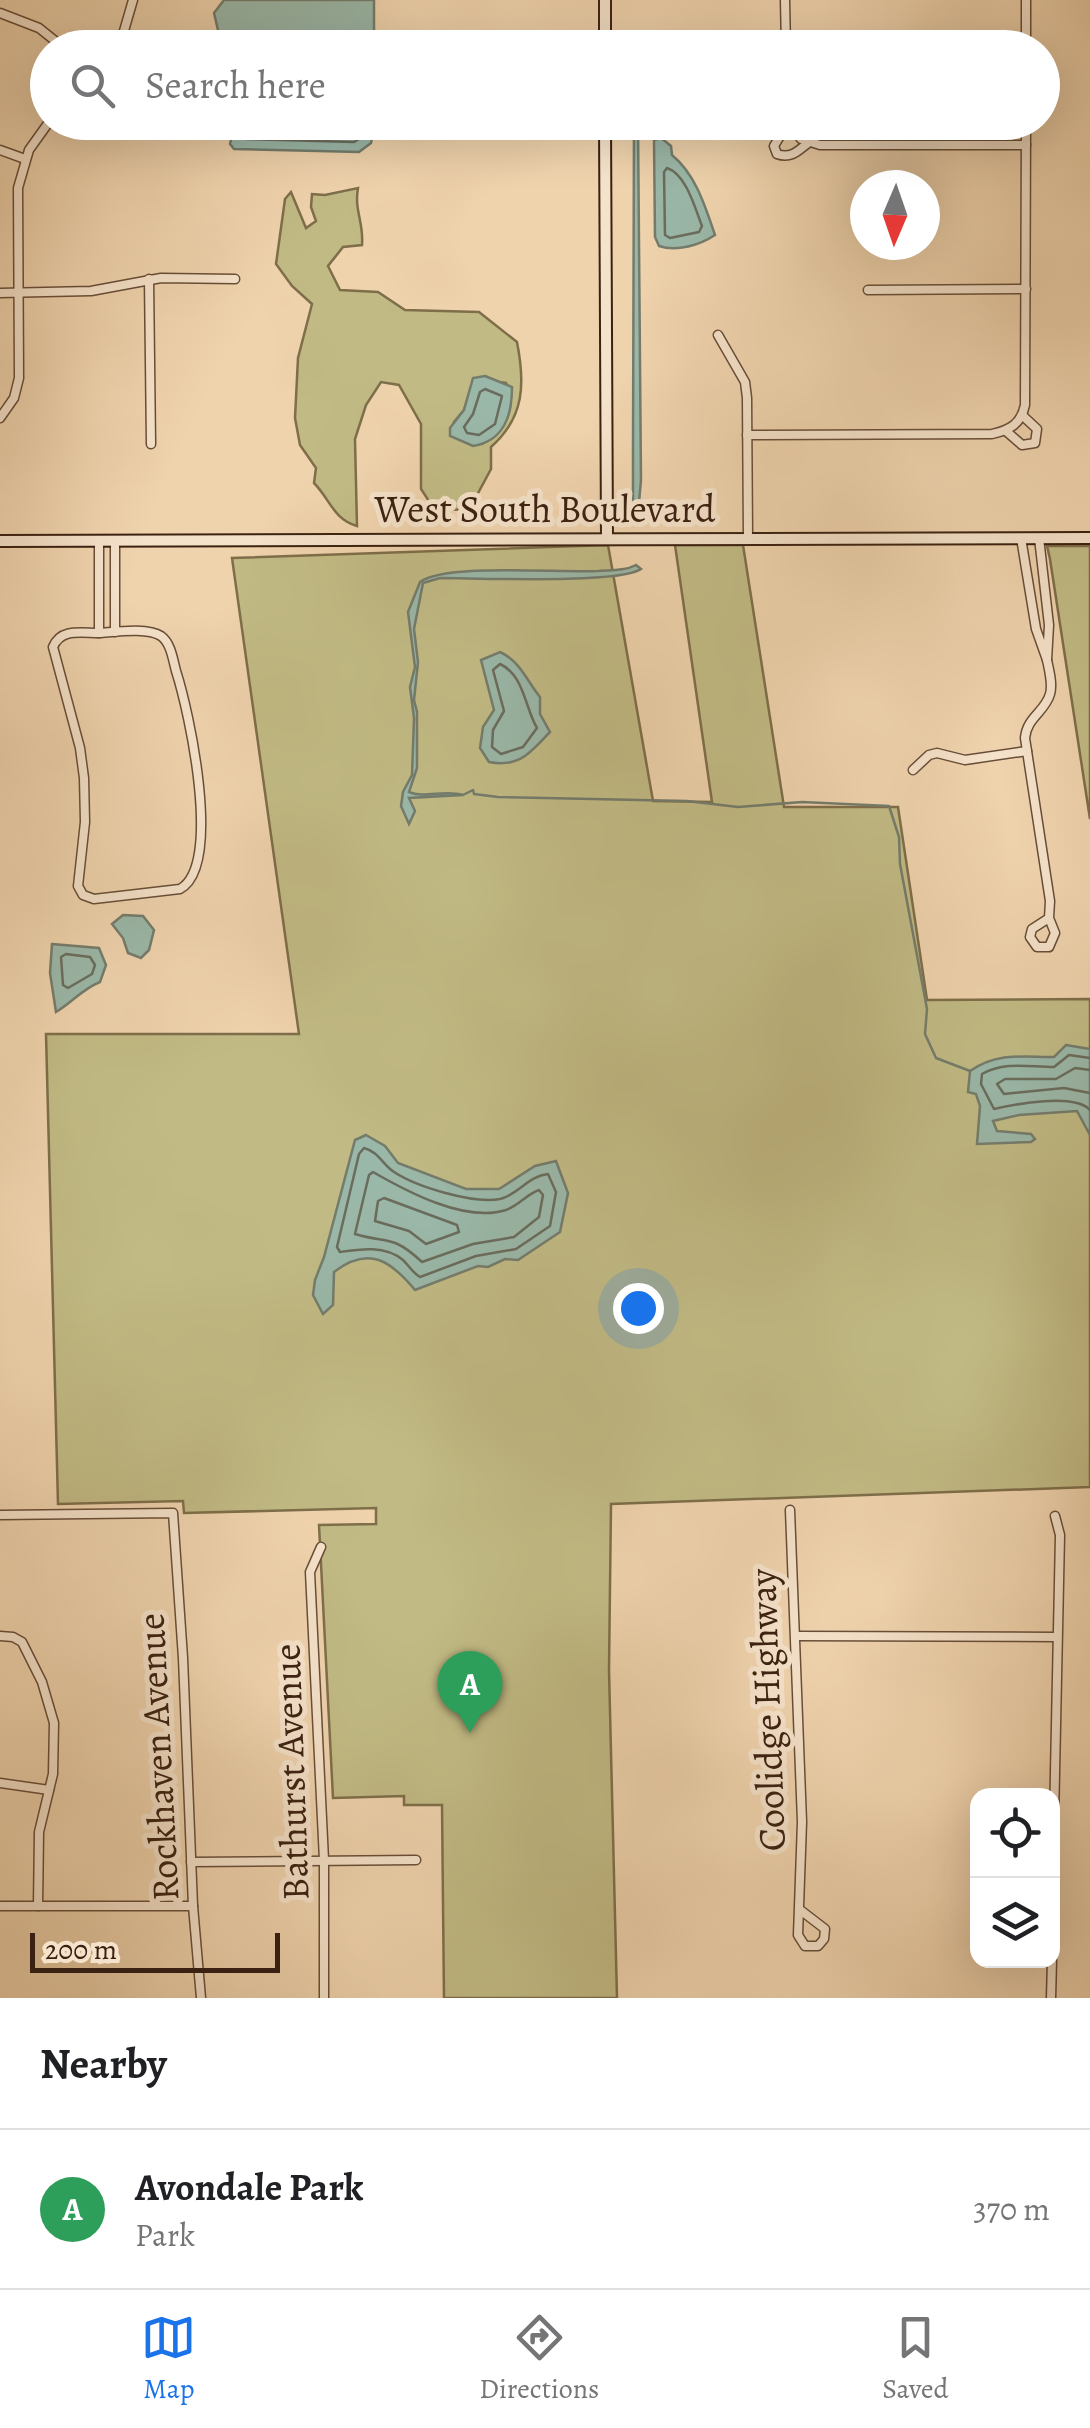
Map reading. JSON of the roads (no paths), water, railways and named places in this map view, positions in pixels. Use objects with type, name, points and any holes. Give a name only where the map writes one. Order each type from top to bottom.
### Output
[{"type":"main road","points":[[605,0],[605,30]]},
{"type":"main road","points":[[605,140],[607,538]]},
{"type":"main road","name":"West South Boulevard","points":[[0,541],[1090,538]]},
{"type":"street","points":[[124,30],[133,0]]},
{"type":"street","points":[[786,0],[786,30]]},
{"type":"street","points":[[1026,0],[1026,30]]},
{"type":"street","points":[[0,13],[42,30]]},
{"type":"street","points":[[0,418],[11,405],[19,378],[17,194],[25,159],[37,140]]},
{"type":"street","points":[[776,140],[778,154],[785,157],[808,143],[1026,145]]},
{"type":"street","points":[[805,140],[808,143]]},
{"type":"street","points":[[748,435],[992,434],[1016,424],[1022,416],[1026,140]]},
{"type":"street","points":[[0,150],[25,159]]},
{"type":"street","points":[[149,279],[151,444]]},
{"type":"street","points":[[0,293],[86,292],[149,279],[236,280]]},
{"type":"street","points":[[868,290],[1026,289]]},
{"type":"street","points":[[718,335],[745,382],[748,538]]},
{"type":"street","points":[[1006,431],[1022,446],[1034,443],[1037,430],[1022,416]]},
{"type":"street","points":[[1021,538],[1036,629],[1047,660]]},
{"type":"street","points":[[1039,538],[1049,626],[1047,660],[1051,691],[1028,724],[1027,751],[1050,901],[1049,918]]},
{"type":"street","points":[[99,541],[99,633]]},
{"type":"street","points":[[115,541],[115,632]]},
{"type":"street","points":[[99,633],[155,633],[168,645],[197,752],[200,826],[194,874],[184,887],[94,899],[83,895],[76,881],[85,822],[84,778],[80,748],[52,652],[55,641],[65,634],[99,633]]},
{"type":"street","points":[[913,770],[937,753],[972,760],[1027,751]]},
{"type":"street","name":"Coolidge Highway","points":[[790,1510],[802,1838],[799,1909],[798,1940],[809,1948],[818,1946],[825,1929],[799,1909]]},
{"type":"street","name":"Rockhaven Avenue","points":[[0,1516],[173,1513],[201,1998]]},
{"type":"street","points":[[1053,1878],[1060,1536],[1056,1516]]},
{"type":"street","name":"Bathurst Avenue","points":[[321,1547],[310,1572],[324,1860],[324,1998]]},
{"type":"street","points":[[0,1636],[18,1639],[35,1666],[51,1708],[55,1746],[39,1832],[38,1906]]},
{"type":"street","points":[[797,1636],[1057,1637]]},
{"type":"street","points":[[0,1783],[49,1790]]},
{"type":"street","points":[[191,1862],[416,1860]]},
{"type":"street","points":[[0,1906],[193,1906]]},
{"type":"street","points":[[1051,1998],[1052,1968]]},
{"type":"water","points":[[224,0],[374,0],[374,30],[218,30],[214,13]]},
{"type":"water","points":[[231,140],[372,140],[359,152],[234,149]]},
{"type":"water","points":[[634,140],[638,140],[638,514],[633,505]]},
{"type":"water","points":[[654,140],[664,140],[694,181],[715,235],[681,248],[659,246],[655,237]]},
{"type":"water","points":[[485,376],[512,387],[510,408],[499,433],[473,446],[450,436],[450,428],[464,410],[473,378]]},
{"type":"water","points":[[636,565],[641,569],[606,577],[440,578],[423,583],[414,629],[418,662],[414,700],[417,768],[409,792],[463,795],[409,798],[415,811],[409,824],[401,806],[412,775],[414,718],[410,687],[415,667],[408,612],[420,582],[453,573],[598,571]]},
{"type":"water","points":[[500,652],[518,666],[540,697],[540,714],[550,732],[531,751],[509,763],[489,762],[480,748],[483,727],[494,710],[481,660]]},
{"type":"water","points":[[123,915],[143,916],[154,930],[149,950],[141,958],[128,953],[112,924]]},
{"type":"water","points":[[52,944],[99,948],[106,965],[100,982],[56,1012],[50,973]]},
{"type":"water","points":[[1066,1045],[1090,1049],[1090,1135],[1077,1111],[1019,1115],[993,1121],[997,1131],[1031,1134],[1035,1139],[1031,1142],[977,1144],[980,1106],[976,1094],[968,1092],[970,1071],[1000,1058],[1054,1057]]},
{"type":"water","points":[[366,1135],[385,1146],[398,1163],[466,1189],[499,1189],[535,1166],[556,1161],[568,1193],[560,1232],[518,1260],[478,1266],[415,1290],[388,1264],[358,1259],[334,1272],[333,1305],[323,1314],[313,1295],[315,1280],[355,1140]]},
{"type":"waterway","points":[[463,795],[473,790],[474,794],[498,797],[687,801],[738,807],[802,802],[889,806],[899,837],[900,864],[927,1009],[925,1034],[936,1058],[970,1071]]},
{"type":"place","name":"Avondale Park","points":[[470,1733]]}]
